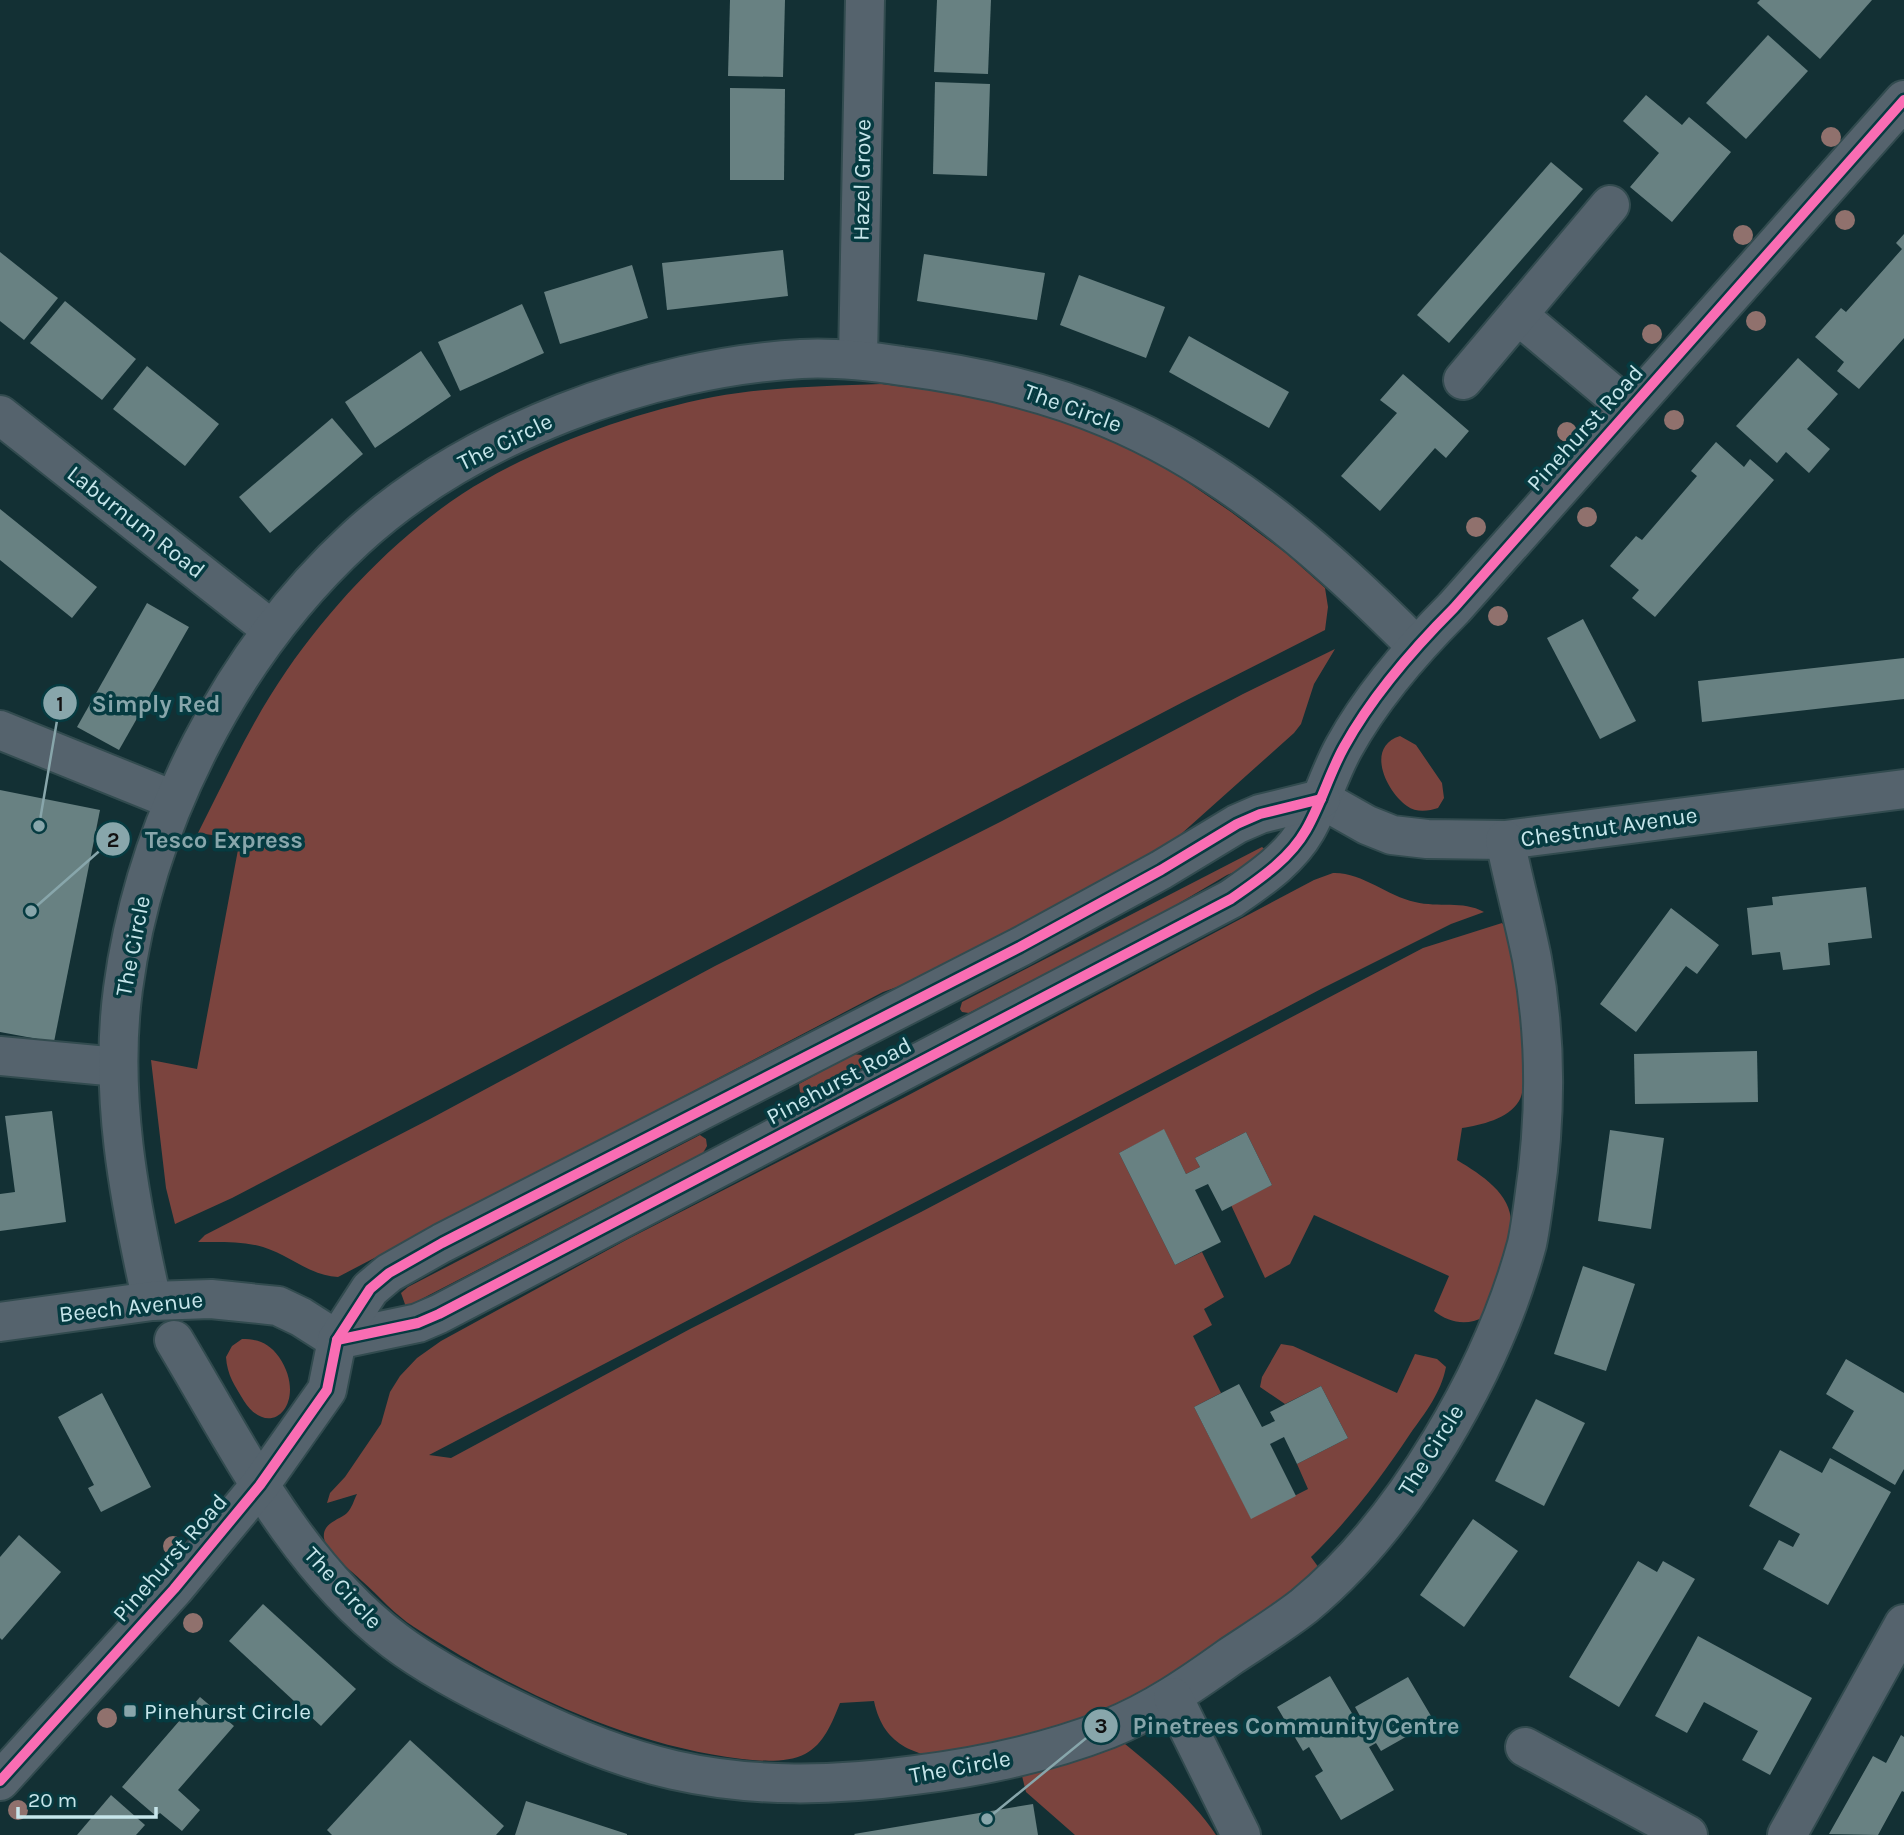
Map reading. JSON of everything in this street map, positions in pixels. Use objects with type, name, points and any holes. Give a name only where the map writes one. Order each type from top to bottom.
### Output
[{"type":"street","name":"Hazel Grove","points":[[858,359],[865,0]]},
{"type":"street","name":"Pinehurst Road","points":[[337,1340],[418,1323],[439,1314],[1231,899],[1255,883],[1288,854],[1305,832],[1343,748],[1416,646],[1454,608],[1904,100]]},
{"type":"street","points":[[1463,380],[1610,205]]},
{"type":"street","points":[[1518,315],[1630,409]]},
{"type":"street","name":"The Circle","points":[[152,1301],[133,1208],[119,1097],[118,1067],[123,988],[132,940],[151,861],[173,800],[224,705],[272,630],[315,578],[360,534],[399,503],[450,469],[504,440],[602,399],[670,380],[739,366],[803,358],[858,359],[944,371],[1046,394],[1111,419],[1201,466],[1276,519],[1349,580],[1416,646]]},
{"type":"street","name":"Laburnum Road","points":[[0,415],[272,630]]},
{"type":"street","points":[[0,730],[173,800]]},
{"type":"street","name":"Chestnut Avenue","points":[[1321,799],[1367,825],[1392,835],[1427,839],[1505,840],[1904,789]]},
{"type":"street","name":"Pinehurst Road","points":[[0,1781],[174,1588],[260,1485],[327,1390],[337,1340],[370,1289],[389,1273],[1104,902],[1237,824],[1260,814],[1321,799]]},
{"type":"street","name":"The Circle","points":[[174,1340],[237,1451],[260,1485],[300,1543],[358,1610],[397,1643],[465,1684],[544,1724],[605,1749],[668,1769],[757,1784],[812,1785],[867,1782],[948,1771],[1051,1750],[1113,1727],[1173,1697],[1303,1606],[1338,1573],[1379,1528],[1414,1481],[1451,1422],[1485,1359],[1511,1293],[1530,1227],[1538,1174],[1544,1089],[1543,1050],[1531,954],[1505,840]]},
{"type":"street","points":[[900,1009],[927,1059]]},
{"type":"street","points":[[0,1056],[118,1067]]},
{"type":"street","points":[[740,1090],[767,1143]]},
{"type":"street","name":"Beech Avenue","points":[[0,1322],[152,1301],[211,1299],[278,1306],[337,1340]]},
{"type":"street","points":[[1787,1835],[1904,1624]]},
{"type":"street","points":[[1173,1697],[1241,1835]]},
{"type":"street","points":[[1525,1747],[1688,1835]]},
{"type":"shaded area","points":[[882,384],[968,395],[1057,418],[1130,447],[1231,512],[1287,554],[1325,588],[1328,607],[1325,630],[232,1198],[175,1224],[166,1188],[151,1060],[197,1069],[240,839],[198,833],[262,710],[287,670],[324,621],[366,574],[412,531],[462,494],[550,448],[616,423],[713,397],[776,389]]},
{"type":"shaded area","points":[[1335,649],[1314,684],[1301,724],[1294,733],[1162,851],[922,978],[883,992],[338,1277],[319,1273],[255,1245],[198,1242],[205,1235],[430,1119],[715,966]]},
{"type":"shaded area","points":[[1400,736],[1416,745],[1442,783],[1444,798],[1438,808],[1414,810],[1399,799],[1386,780],[1381,759],[1383,749]]},
{"type":"shaded area","points":[[1262,847],[1267,851],[1262,861],[1227,875],[1164,912],[969,1013],[960,1009],[962,1002]]},
{"type":"shaded area","points":[[1333,873],[1354,876],[1415,902],[1467,906],[1484,912],[1451,924],[1321,989],[429,1455],[451,1458],[690,1329],[921,1212],[1423,948],[1502,923],[1511,936],[1518,969],[1525,1047],[1523,1089],[1519,1101],[1501,1117],[1462,1128],[1457,1160],[1495,1188],[1502,1196],[1511,1216],[1511,1228],[1484,1317],[1465,1322],[1452,1321],[1440,1315],[1434,1311],[1449,1276],[1314,1215],[1290,1264],[1265,1278],[1231,1205],[1272,1185],[1246,1132],[1195,1158],[1200,1167],[1186,1174],[1164,1130],[1119,1153],[1175,1265],[1202,1252],[1224,1297],[1204,1309],[1212,1325],[1193,1336],[1221,1393],[1194,1407],[1251,1518],[1308,1489],[1297,1464],[1348,1438],[1321,1386],[1285,1404],[1260,1387],[1262,1377],[1281,1344],[1293,1346],[1397,1393],[1415,1354],[1437,1359],[1446,1367],[1432,1402],[1388,1467],[1311,1557],[1319,1568],[1210,1656],[1143,1694],[1090,1717],[1175,1787],[1216,1835],[1075,1835],[1026,1792],[1021,1772],[931,1756],[905,1747],[886,1730],[874,1701],[840,1703],[822,1739],[812,1750],[798,1757],[749,1760],[656,1742],[613,1728],[530,1693],[451,1650],[394,1611],[329,1549],[324,1538],[326,1529],[347,1513],[357,1494],[327,1503],[330,1493],[345,1477],[381,1424],[390,1392],[400,1376],[417,1358],[441,1341],[628,1239],[903,1098],[1314,880]]},
{"type":"shaded area","points":[[853,1054],[861,1055],[866,1061],[865,1066],[814,1095],[800,1092],[799,1084]]},
{"type":"shaded area","points":[[700,1135],[706,1139],[707,1146],[703,1153],[406,1307],[401,1293],[408,1287]]},
{"type":"shaded area","points":[[242,1339],[258,1341],[271,1348],[287,1373],[290,1388],[288,1401],[283,1411],[275,1417],[265,1418],[254,1413],[230,1375],[226,1357],[232,1346]]},
{"type":"building","points":[[730,0],[785,0],[783,77],[728,76]]},
{"type":"building","points":[[937,0],[991,0],[988,74],[934,72]]},
{"type":"building","points":[[1760,0],[1872,0],[1820,59],[1757,3]]},
{"type":"building","points":[[1768,35],[1808,71],[1746,139],[1706,103]]},
{"type":"building","points":[[935,82],[990,84],[987,176],[933,174]]},
{"type":"building","points":[[730,88],[785,89],[784,180],[730,180]]},
{"type":"building","points":[[1646,95],[1682,125],[1689,117],[1731,152],[1672,222],[1630,187],[1659,153],[1623,121]]},
{"type":"building","points":[[1551,162],[1583,189],[1449,343],[1417,315]]},
{"type":"building","points":[[1904,234],[1904,338],[1859,389],[1837,371],[1844,362],[1815,337],[1841,308],[1846,312],[1902,249],[1896,243]]},
{"type":"building","points":[[783,250],[788,296],[667,310],[662,263]]},
{"type":"building","points":[[0,252],[58,298],[24,340],[0,321]]},
{"type":"building","points":[[924,254],[1045,273],[1037,320],[917,301]]},
{"type":"building","points":[[632,265],[648,318],[560,344],[544,292]]},
{"type":"building","points":[[1079,275],[1165,307],[1146,358],[1060,325]]},
{"type":"building","points":[[65,301],[136,359],[102,400],[30,343]]},
{"type":"building","points":[[522,304],[544,353],[460,391],[438,342]]},
{"type":"building","points":[[1189,336],[1289,392],[1269,428],[1169,372]]},
{"type":"building","points":[[421,351],[451,396],[375,448],[345,402]]},
{"type":"building","points":[[1798,358],[1838,394],[1807,429],[1830,449],[1809,473],[1786,452],[1777,463],[1736,426]]},
{"type":"building","points":[[147,366],[219,424],[185,466],[113,409]]},
{"type":"building","points":[[1403,374],[1469,431],[1446,458],[1435,448],[1380,511],[1341,476],[1397,413],[1380,400]]},
{"type":"building","points":[[332,418],[363,454],[270,533],[239,497]]},
{"type":"building","points":[[1716,442],[1744,467],[1750,459],[1774,480],[1655,617],[1632,598],[1639,590],[1610,566],[1636,536],[1642,540],[1697,476],[1691,471]]},
{"type":"building","points":[[0,509],[97,587],[72,618],[0,560]]},
{"type":"building","points":[[147,603],[189,627],[119,750],[77,727]]},
{"type":"building","points":[[1583,619],[1636,721],[1600,739],[1547,638]]},
{"type":"building","points":[[1904,658],[1904,699],[1702,722],[1698,681]]},
{"type":"building","points":[[0,790],[100,810],[54,1042],[0,1032]]},
{"type":"building","points":[[1866,887],[1872,938],[1828,943],[1830,965],[1783,970],[1780,952],[1752,955],[1747,908],[1773,905],[1772,897]]},
{"type":"building","points":[[1671,908],[1719,945],[1697,974],[1686,966],[1636,1032],[1600,1004]]},
{"type":"building","points":[[1757,1051],[1758,1102],[1635,1104],[1634,1054]]},
{"type":"building","points":[[52,1111],[66,1222],[0,1231],[0,1194],[15,1192],[5,1116]]},
{"type":"building","points":[[1164,1129],[1186,1174],[1200,1167],[1195,1158],[1246,1132],[1272,1185],[1222,1211],[1208,1184],[1195,1190],[1221,1242],[1175,1265],[1119,1153]]},
{"type":"building","points":[[1610,1130],[1664,1138],[1651,1229],[1598,1221]]},
{"type":"building","points":[[1583,1266],[1635,1284],[1606,1371],[1554,1354]]},
{"type":"building","points":[[1846,1359],[1904,1393],[1904,1469],[1895,1485],[1832,1448],[1854,1411],[1826,1394]]},
{"type":"building","points":[[1239,1384],[1262,1427],[1275,1421],[1270,1412],[1321,1386],[1348,1438],[1297,1464],[1284,1437],[1270,1444],[1296,1496],[1251,1519],[1194,1407]]},
{"type":"building","points":[[102,1393],[151,1487],[101,1512],[88,1488],[94,1485],[58,1417]]},
{"type":"building","points":[[1536,1399],[1585,1423],[1544,1506],[1495,1481]]},
{"type":"building","points":[[1780,1450],[1822,1473],[1830,1458],[1891,1492],[1828,1605],[1763,1569],[1779,1540],[1793,1547],[1800,1534],[1749,1506]]},
{"type":"building","points":[[1473,1519],[1518,1551],[1464,1627],[1420,1595]]},
{"type":"building","points":[[19,1535],[61,1572],[2,1640],[0,1557]]},
{"type":"building","points":[[1638,1561],[1657,1572],[1663,1561],[1695,1579],[1619,1707],[1569,1677]]},
{"type":"building","points":[[263,1604],[356,1689],[321,1726],[229,1641]]},
{"type":"building","points":[[1698,1636],[1812,1698],[1770,1775],[1742,1760],[1758,1731],[1704,1702],[1687,1733],[1655,1716]]},
{"type":"building","points":[[1330,1676],[1356,1720],[1348,1724],[1352,1729],[1364,1723],[1355,1707],[1408,1677],[1434,1721],[1381,1751],[1376,1743],[1369,1747],[1394,1790],[1341,1820],[1315,1776],[1323,1771],[1309,1747],[1303,1751],[1277,1707]]},
{"type":"building","points":[[200,1697],[234,1726],[178,1790],[200,1810],[182,1831],[160,1813],[156,1816],[122,1787]]},
{"type":"building","points":[[1901,1735],[1904,1737],[1904,1792],[1902,1791],[1878,1835],[1829,1834],[1873,1756],[1886,1763]]},
{"type":"building","points":[[410,1740],[504,1826],[496,1835],[332,1835],[327,1830]]},
{"type":"building","points":[[111,1795],[145,1825],[136,1835],[77,1835]]},
{"type":"building","points":[[526,1801],[627,1834],[627,1835],[515,1835]]},
{"type":"building","points":[[1033,1804],[1038,1835],[854,1834]]},
{"type":"cycle path","points":[[337,1340],[418,1323],[439,1314],[1231,899],[1262,877],[1299,841],[1344,747],[1394,674],[1904,100]]},
{"type":"cycle path","points":[[0,1781],[174,1589],[260,1485],[327,1390],[337,1340],[370,1289],[389,1273],[442,1243],[1020,947],[1161,870],[1237,824],[1260,814],[1321,799]]},
{"type":"place","name":"Simply Red","points":[[39,826]]},
{"type":"place","name":"Tesco Express","points":[[31,911]]},
{"type":"place","name":"Pinehurst Circle","points":[[130,1711]]},
{"type":"place","name":"Pinetrees Community Centre","points":[[987,1819]]}]
